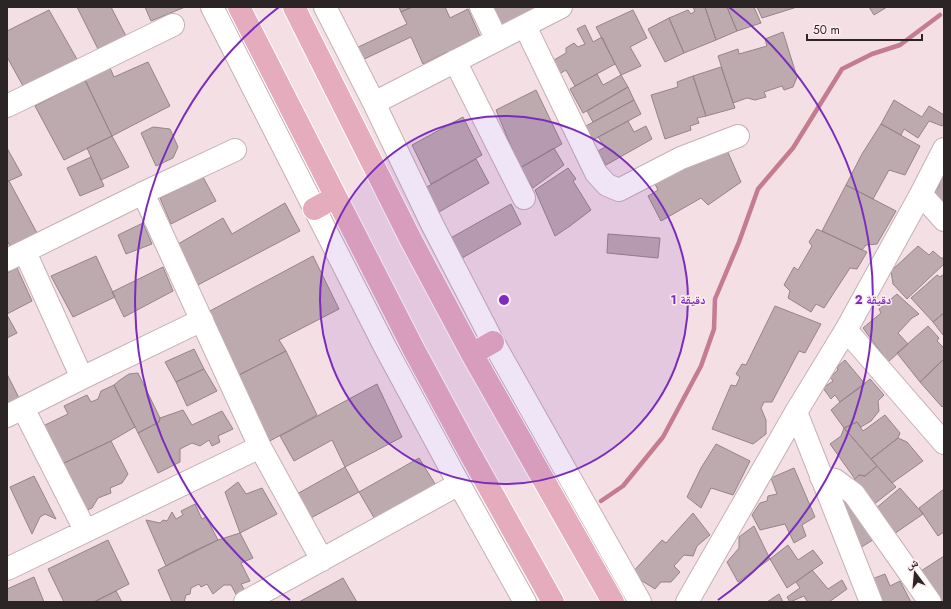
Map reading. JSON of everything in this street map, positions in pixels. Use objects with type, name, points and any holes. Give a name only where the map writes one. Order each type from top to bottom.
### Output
[{"type":"main road","points":[[239,7],[441,400],[553,602]]},
{"type":"main road","points":[[294,7],[411,240],[472,354],[612,602]]},
{"type":"main road","points":[[314,209],[336,197]]},
{"type":"main road","points":[[472,354],[493,342]]},
{"type":"street","points":[[212,7],[382,340],[459,484],[525,602]]},
{"type":"street","points":[[325,7],[374,103],[428,217],[493,342],[640,602]]},
{"type":"street","points":[[481,7],[497,40]]},
{"type":"street","points":[[374,103],[561,7]]},
{"type":"street","points":[[7,106],[173,25]]},
{"type":"street","points":[[525,26],[596,172],[606,185],[619,190],[681,158],[738,136]]},
{"type":"street","points":[[455,61],[524,198]]},
{"type":"street","points":[[687,602],[796,412],[846,330],[921,194],[944,149]]},
{"type":"street","points":[[82,378],[16,256],[143,193],[235,150]]},
{"type":"street","points":[[143,193],[260,447],[322,560]]},
{"type":"street","points":[[921,194],[944,220]]},
{"type":"street","points":[[85,530],[15,412],[202,320]]},
{"type":"street","points":[[846,330],[944,443]]},
{"type":"street","points":[[796,412],[871,602]]},
{"type":"street","points":[[7,569],[85,530],[260,447]]},
{"type":"street","points":[[821,476],[835,480],[854,494],[930,602]]},
{"type":"street","points":[[245,602],[459,484]]},
{"type":"building","points":[[77,7],[111,7],[126,36],[98,49]]},
{"type":"building","points":[[145,7],[185,7],[151,21]]},
{"type":"building","points":[[399,7],[412,7],[401,12]]},
{"type":"building","points":[[412,7],[445,7],[450,18],[468,9],[480,36],[423,64],[411,37],[360,61],[354,49],[407,24],[401,12]]},
{"type":"building","points":[[491,7],[550,7],[503,30]]},
{"type":"building","points":[[693,7],[705,7],[716,40],[684,53],[669,18],[688,10],[691,14],[695,11]]},
{"type":"building","points":[[705,7],[727,7],[737,31],[716,40]]},
{"type":"building","points":[[727,7],[754,7],[761,23],[737,31]]},
{"type":"building","points":[[757,7],[797,7],[762,18]]},
{"type":"building","points":[[869,7],[887,7],[874,15]]},
{"type":"building","points":[[49,10],[78,61],[23,86],[7,57],[7,31]]},
{"type":"building","points":[[633,10],[647,38],[630,47],[641,66],[621,75],[596,27]]},
{"type":"building","points":[[669,18],[684,53],[665,62],[648,29]]},
{"type":"building","points":[[585,25],[593,42],[602,37],[615,64],[575,86],[566,70],[559,74],[554,60],[566,53],[566,48],[574,43],[578,47],[585,44],[577,29]]},
{"type":"building","points":[[783,32],[797,77],[793,87],[784,90],[782,86],[764,92],[766,97],[755,100],[747,98],[733,103],[718,56],[738,49],[739,54],[767,46],[765,39]]},
{"type":"building","points":[[148,62],[170,106],[112,136],[85,80],[110,68],[114,77]]},
{"type":"building","points":[[721,67],[735,108],[706,116],[693,76]]},
{"type":"building","points":[[597,74],[603,85],[621,75],[628,87],[583,113],[570,89]]},
{"type":"building","points":[[693,76],[706,116],[697,118],[699,123],[690,126],[691,130],[665,139],[651,95],[678,87],[677,82]]},
{"type":"building","points":[[85,80],[112,136],[64,160],[35,106]]},
{"type":"building","points":[[628,87],[634,100],[593,122],[587,111]]},
{"type":"building","points":[[536,90],[562,144],[520,168],[496,110]]},
{"type":"building","points":[[634,100],[641,114],[593,140],[584,127]]},
{"type":"building","points":[[894,100],[922,117],[929,106],[944,115],[944,124],[942,126],[929,121],[918,138],[904,129],[901,135],[881,124]]},
{"type":"building","points":[[463,117],[482,155],[431,184],[412,145]]},
{"type":"building","points":[[628,121],[634,132],[646,126],[652,139],[606,165],[598,151],[605,147],[598,137]]},
{"type":"building","points":[[881,124],[920,146],[905,175],[889,170],[873,199],[846,185],[862,154]]},
{"type":"building","points":[[153,127],[170,129],[178,147],[173,158],[156,166],[141,133]]},
{"type":"building","points":[[112,136],[129,167],[101,180],[87,148]]},
{"type":"building","points":[[7,148],[22,175],[9,181],[7,179]]},
{"type":"building","points":[[554,148],[564,165],[533,188],[520,168]]},
{"type":"building","points":[[726,148],[741,182],[708,205],[701,198],[661,221],[648,196],[658,190],[655,184],[688,165]]},
{"type":"building","points":[[91,157],[104,186],[80,196],[67,168]]},
{"type":"building","points":[[476,159],[489,183],[432,216],[418,192]]},
{"type":"building","points":[[568,168],[576,179],[573,181],[591,210],[555,236],[535,190]]},
{"type":"building","points":[[944,175],[944,207],[935,196],[935,191],[939,187],[939,181]]},
{"type":"building","points":[[203,177],[216,201],[171,224],[160,198]]},
{"type":"building","points":[[9,181],[37,233],[11,248],[7,240],[7,182]]},
{"type":"building","points":[[846,185],[896,211],[877,244],[866,245],[862,250],[822,231]]},
{"type":"building","points":[[285,203],[300,231],[196,286],[178,244],[223,218],[232,234]]},
{"type":"building","points":[[511,204],[521,224],[457,261],[447,240]]},
{"type":"building","points":[[143,223],[152,244],[126,254],[118,235]]},
{"type":"building","points":[[817,229],[867,252],[857,269],[850,268],[824,308],[816,304],[811,312],[788,298],[790,291],[784,285],[794,267],[798,270],[812,246],[809,242]]},
{"type":"building","points":[[608,234],[660,238],[658,258],[607,253]]},
{"type":"building","points":[[918,246],[929,255],[933,251],[941,258],[944,258],[944,264],[907,299],[893,284],[891,271]]},
{"type":"building","points":[[96,256],[115,297],[73,317],[51,276]]},
{"type":"building","points":[[313,256],[339,309],[279,340],[286,351],[237,376],[208,312]]},
{"type":"building","points":[[163,267],[173,291],[124,317],[112,292]]},
{"type":"building","points":[[17,268],[32,301],[7,314],[7,273]]},
{"type":"building","points":[[944,274],[944,313],[933,322],[911,298],[937,275],[940,277]]},
{"type":"building","points":[[897,294],[919,314],[912,318],[898,333],[908,344],[888,362],[863,328],[881,313],[879,309]]},
{"type":"building","points":[[775,306],[821,324],[805,353],[799,351],[772,402],[764,402],[761,408],[766,420],[766,434],[753,444],[712,429],[731,385],[736,386],[740,377],[736,374],[742,364],[746,365]]},
{"type":"building","points":[[944,313],[944,335],[943,335],[933,322]]},
{"type":"building","points":[[7,315],[17,333],[7,338]]},
{"type":"building","points":[[928,326],[939,338],[937,341],[944,348],[944,359],[920,382],[897,353]]},
{"type":"building","points":[[194,349],[204,369],[176,382],[165,362]]},
{"type":"building","points":[[286,351],[317,415],[268,442],[237,376]]},
{"type":"building","points":[[944,359],[944,405],[942,407],[920,382]]},
{"type":"building","points":[[845,360],[865,384],[840,402],[835,395],[831,399],[823,388],[833,381],[830,377],[838,370],[837,367]]},
{"type":"building","points":[[204,369],[217,391],[187,406],[176,382]]},
{"type":"building","points":[[138,373],[160,418],[159,422],[138,433],[114,385],[129,374]]},
{"type":"building","points":[[7,374],[20,400],[7,406]]},
{"type":"building","points":[[870,379],[884,395],[878,401],[879,411],[871,421],[861,427],[857,422],[844,428],[831,410]]},
{"type":"building","points":[[377,384],[402,437],[345,467],[332,440],[294,461],[280,436]]},
{"type":"building","points":[[114,385],[135,427],[111,441],[62,464],[43,426],[68,414],[64,406],[87,395],[91,402],[98,399],[101,391]]},
{"type":"building","points":[[183,410],[192,425],[222,411],[233,429],[218,436],[220,442],[212,446],[209,440],[200,446],[192,443],[180,449],[180,462],[158,473],[138,433],[159,422],[160,418]]},
{"type":"building","points":[[885,415],[900,433],[898,438],[871,459],[844,428],[857,422],[863,431]]},
{"type":"building","points":[[844,428],[877,466],[865,476],[859,475],[855,479],[830,444],[841,436]]},
{"type":"building","points":[[898,438],[907,442],[923,461],[892,483],[871,459]]},
{"type":"building","points":[[111,441],[128,474],[122,483],[110,488],[111,493],[98,498],[92,508],[85,511],[62,464]]},
{"type":"building","points":[[716,444],[750,461],[733,495],[711,488],[701,508],[687,497],[701,468]]},
{"type":"building","points":[[419,458],[442,495],[380,528],[359,492]]},
{"type":"building","points":[[877,466],[896,487],[873,505],[853,481],[859,475],[865,476]]},
{"type":"building","points":[[345,467],[359,492],[309,519],[297,494]]},
{"type":"building","points":[[794,468],[815,517],[802,525],[806,536],[794,543],[785,524],[760,530],[752,515],[760,503],[767,501],[768,496],[777,494],[771,478]]},
{"type":"building","points":[[34,476],[56,519],[45,514],[40,517],[32,534],[10,487]]},
{"type":"building","points":[[238,482],[246,494],[262,488],[277,514],[240,533],[225,492]]},
{"type":"building","points":[[900,488],[923,514],[894,534],[875,509]]},
{"type":"building","points":[[944,489],[944,532],[938,536],[919,508]]},
{"type":"building","points":[[848,501],[876,538],[860,548],[841,506]]},
{"type":"building","points":[[195,504],[202,519],[206,517],[218,540],[166,566],[146,520],[160,523],[163,520],[167,521],[172,512],[176,519],[183,515],[181,511]]},
{"type":"building","points":[[693,513],[710,535],[697,546],[693,556],[684,555],[674,566],[680,572],[671,582],[661,582],[655,589],[631,574],[662,540],[666,543]]},
{"type":"building","points":[[754,526],[770,559],[738,582],[727,562],[739,548],[739,537]]},
{"type":"building","points":[[240,533],[253,558],[241,563],[250,581],[241,584],[245,591],[238,598],[231,585],[224,585],[213,594],[207,584],[201,587],[199,584],[191,588],[190,594],[186,595],[184,602],[172,602],[158,570],[218,540]]},
{"type":"building","points":[[108,540],[129,584],[94,602],[64,602],[48,569]]},
{"type":"building","points":[[788,545],[798,560],[813,550],[823,563],[787,588],[770,559]]},
{"type":"building","points":[[944,556],[944,602],[939,602],[918,573]]},
{"type":"building","points":[[812,570],[828,589],[842,580],[847,589],[829,602],[806,602],[807,601],[804,596],[790,602],[787,597],[800,588],[796,582]]},
{"type":"building","points":[[885,574],[890,586],[900,581],[911,602],[881,602],[872,579]]},
{"type":"building","points":[[34,577],[44,602],[7,602],[7,589]]},
{"type":"building","points":[[343,578],[357,602],[299,602]]},
{"type":"building","points":[[116,591],[122,602],[94,602]]},
{"type":"building","points":[[779,594],[783,602],[767,602]]},
{"type":"waterway","points":[[601,501],[623,486],[663,437],[701,366],[714,329],[715,299],[739,242],[758,189],[793,148],[842,69],[872,54],[900,45],[940,15]]}]
